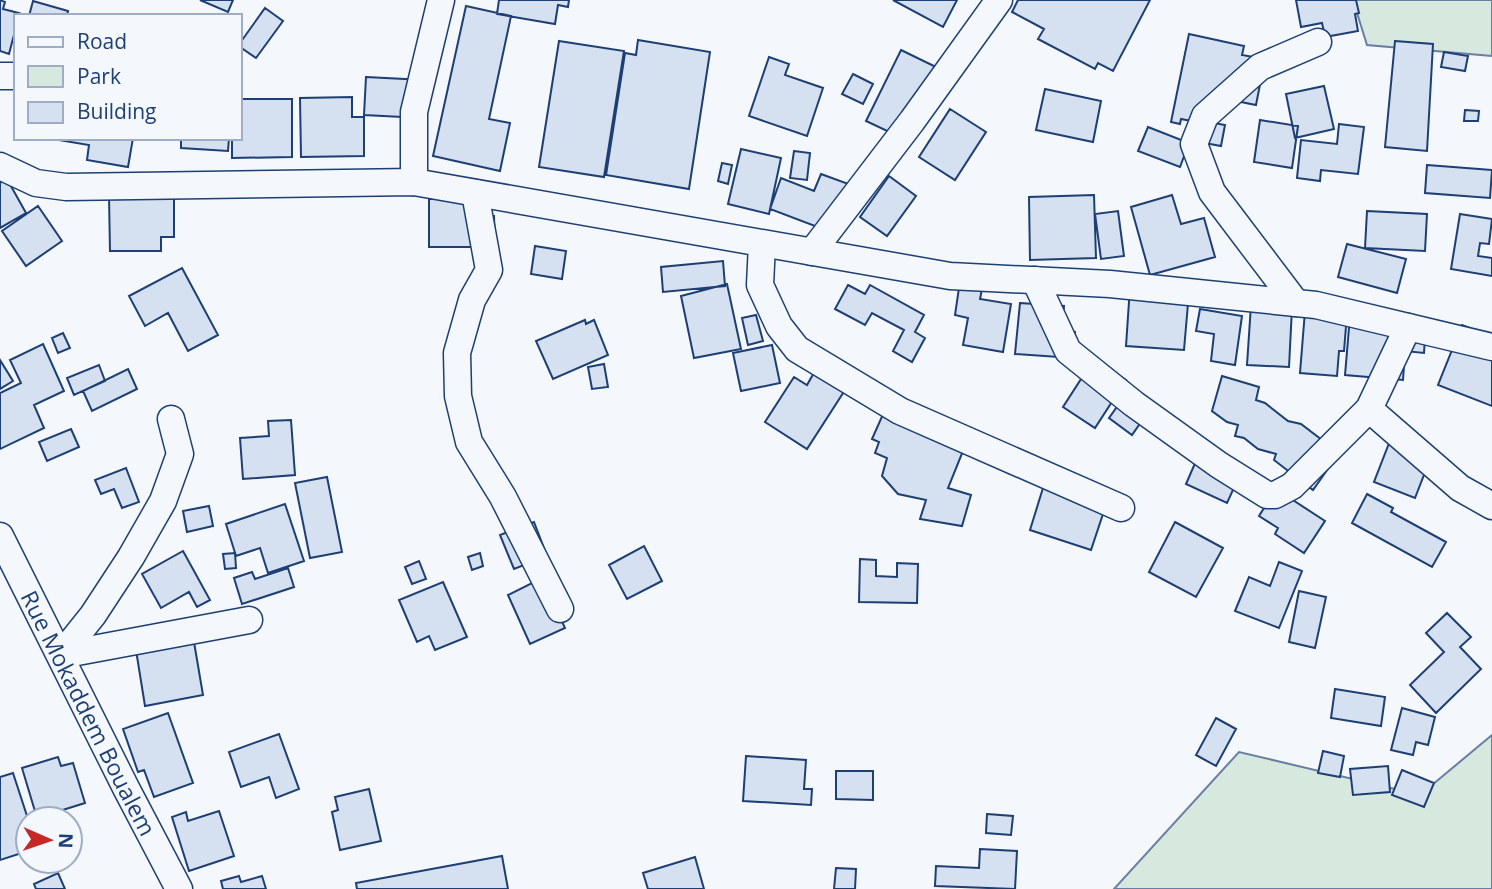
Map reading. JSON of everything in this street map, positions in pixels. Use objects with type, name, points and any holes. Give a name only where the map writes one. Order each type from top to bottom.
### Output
[{"type":"street","points":[[414,182],[414,112],[441,0]]},
{"type":"street","points":[[811,253],[912,121],[999,0]]},
{"type":"street","points":[[1296,303],[1212,192],[1194,144],[1205,116],[1260,67],[1318,42]]},
{"type":"street","points":[[0,166],[36,183],[66,187],[414,182],[950,276],[1110,284],[1316,305],[1492,347]]},
{"type":"street","points":[[475,193],[489,270],[472,300],[457,353],[458,396],[470,442],[503,497],[560,609]]},
{"type":"street","points":[[762,244],[760,285],[779,326],[796,349],[900,411],[1121,508]]},
{"type":"street","points":[[1035,280],[1068,351],[1134,404],[1219,465],[1267,495],[1275,495],[1292,486],[1369,409],[1408,327]]},
{"type":"street","points":[[1369,409],[1460,488],[1492,506]]},
{"type":"street","points":[[61,655],[108,592],[163,501],[180,454],[171,419]]},
{"type":"street","name":"Rue Mokaddem Boualem","points":[[0,536],[179,889]]},
{"type":"street","points":[[61,655],[249,620]]},
{"type":"green space","points":[[1353,0],[1492,0],[1492,56],[1367,45]]},
{"type":"green space","points":[[1492,735],[1492,889],[1114,889],[1239,752],[1420,795]]},
{"type":"building","points":[[0,0],[5,2],[3,9],[19,13],[14,14],[14,35],[9,54],[0,51]]},
{"type":"building","points":[[200,0],[233,0],[228,12]]},
{"type":"building","points":[[499,0],[569,0],[568,7],[558,5],[555,24],[497,14]]},
{"type":"building","points":[[893,0],[957,0],[943,27]]},
{"type":"building","points":[[1018,0],[1150,0],[1113,71],[1098,63],[1095,69],[1038,39],[1044,29],[1012,12]]},
{"type":"building","points":[[1296,0],[1356,0],[1359,13],[1355,14],[1358,31],[1325,37],[1322,23],[1301,27]]},
{"type":"building","points":[[33,1],[68,11],[67,14],[30,14]]},
{"type":"building","points":[[466,6],[511,16],[489,119],[510,123],[500,171],[433,156]]},
{"type":"building","points":[[265,8],[283,21],[256,58],[242,48],[242,40]]},
{"type":"building","points":[[1189,34],[1244,46],[1242,55],[1265,59],[1256,105],[1211,96],[1206,124],[1181,119],[1180,124],[1171,122]]},
{"type":"building","points":[[638,40],[710,52],[689,189],[606,175],[625,53],[636,55]]},
{"type":"building","points":[[559,41],[624,51],[604,177],[539,167]]},
{"type":"building","points":[[1395,41],[1433,44],[1427,151],[1385,147]]},
{"type":"building","points":[[901,50],[936,67],[902,138],[866,121]]},
{"type":"building","points":[[1444,52],[1468,56],[1465,71],[1441,67]]},
{"type":"building","points":[[769,57],[789,64],[785,75],[823,88],[807,136],[749,116]]},
{"type":"building","points":[[853,74],[873,84],[863,104],[842,94]]},
{"type":"building","points":[[366,77],[424,80],[422,118],[364,115]]},
{"type":"building","points":[[1324,86],[1334,129],[1295,138],[1286,94]]},
{"type":"building","points":[[1045,89],[1101,101],[1093,142],[1036,130]]},
{"type":"building","points":[[352,97],[352,117],[364,117],[364,156],[301,157],[300,98]]},
{"type":"building","points":[[242,99],[292,99],[292,157],[232,158],[232,140],[242,140]]},
{"type":"building","points":[[950,109],[986,132],[955,180],[919,157]]},
{"type":"building","points":[[1465,110],[1479,111],[1478,121],[1464,121]]},
{"type":"building","points":[[1260,120],[1298,126],[1292,168],[1254,162]]},
{"type":"building","points":[[1203,121],[1225,125],[1221,146],[1199,142]]},
{"type":"building","points":[[1339,124],[1364,127],[1358,174],[1321,170],[1320,181],[1297,178],[1301,140],[1337,144]]},
{"type":"building","points":[[1148,127],[1189,143],[1180,167],[1138,151]]},
{"type":"building","points":[[59,140],[133,140],[128,167],[87,160],[89,145]]},
{"type":"building","points":[[181,140],[229,140],[228,151],[181,148]]},
{"type":"building","points":[[741,149],[781,158],[769,214],[728,204]]},
{"type":"building","points":[[794,151],[810,153],[807,180],[790,178]]},
{"type":"building","points":[[722,163],[732,165],[728,184],[718,181]]},
{"type":"building","points":[[1427,165],[1492,170],[1490,198],[1425,193]]},
{"type":"building","points":[[821,174],[854,186],[836,234],[770,209],[781,178],[814,191]]},
{"type":"building","points":[[889,176],[916,196],[887,236],[860,217]]},
{"type":"building","points":[[7,179],[26,213],[0,228],[0,183]]},
{"type":"building","points":[[1094,195],[1096,258],[1030,260],[1029,197]]},
{"type":"building","points":[[1172,195],[1181,224],[1204,218],[1215,257],[1150,275],[1131,207]]},
{"type":"building","points":[[109,196],[174,196],[174,237],[161,237],[161,251],[110,251]]},
{"type":"building","points":[[429,199],[482,199],[482,216],[494,216],[495,247],[429,247]]},
{"type":"building","points":[[38,206],[62,241],[26,266],[2,231]]},
{"type":"building","points":[[1118,211],[1124,256],[1101,259],[1095,214]]},
{"type":"building","points":[[1367,211],[1427,214],[1425,251],[1365,248]]},
{"type":"building","points":[[1460,214],[1492,219],[1489,244],[1480,243],[1478,256],[1492,258],[1492,276],[1451,269]]},
{"type":"building","points":[[1347,244],[1406,259],[1397,293],[1338,277]]},
{"type":"building","points":[[535,246],[566,251],[562,279],[531,274]]},
{"type":"building","points":[[723,261],[725,286],[663,292],[661,267]]},
{"type":"building","points":[[182,268],[218,335],[188,351],[168,313],[145,326],[129,296]]},
{"type":"building","points":[[960,281],[983,284],[980,299],[1011,304],[1003,352],[963,345],[968,318],[955,315]]},
{"type":"building","points":[[727,284],[741,349],[694,358],[681,296]]},
{"type":"building","points":[[848,285],[865,294],[870,285],[924,315],[915,332],[925,338],[912,362],[893,351],[904,330],[872,313],[865,325],[835,309]]},
{"type":"building","points":[[1130,287],[1189,292],[1184,350],[1126,346]]},
{"type":"building","points":[[1020,303],[1064,306],[1062,331],[1075,332],[1073,358],[1015,354]]},
{"type":"building","points":[[1251,305],[1292,308],[1289,367],[1247,365]]},
{"type":"building","points":[[1200,309],[1242,316],[1235,365],[1211,361],[1214,334],[1196,331]]},
{"type":"building","points":[[1305,311],[1347,314],[1344,351],[1339,351],[1337,376],[1300,373]]},
{"type":"building","points":[[756,315],[763,341],[748,345],[742,318]]},
{"type":"building","points":[[1350,316],[1426,323],[1424,353],[1405,351],[1403,380],[1345,375]]},
{"type":"building","points":[[585,320],[586,324],[594,320],[608,355],[553,379],[536,341]]},
{"type":"building","points":[[1462,325],[1492,337],[1492,406],[1438,385]]},
{"type":"building","points":[[63,333],[70,348],[58,353],[52,338]]},
{"type":"building","points":[[43,344],[64,391],[34,405],[44,428],[0,449],[0,393],[21,383],[10,360]]},
{"type":"building","points":[[772,345],[780,383],[741,391],[733,353]]},
{"type":"building","points":[[1094,359],[1126,380],[1095,428],[1063,407]]},
{"type":"building","points":[[0,360],[13,381],[0,389]]},
{"type":"building","points":[[604,364],[608,387],[592,389],[588,367]]},
{"type":"building","points":[[99,365],[105,381],[74,395],[67,378]]},
{"type":"building","points":[[128,369],[137,389],[92,411],[83,391]]},
{"type":"building","points":[[815,371],[845,390],[807,449],[765,422],[794,377],[807,385]]},
{"type":"building","points":[[1222,376],[1259,387],[1256,400],[1265,403],[1288,421],[1301,424],[1339,453],[1313,490],[1274,460],[1276,454],[1258,449],[1244,438],[1235,436],[1238,425],[1227,422],[1212,411]]},
{"type":"building","points":[[1129,390],[1152,406],[1132,435],[1109,418]]},
{"type":"building","points":[[884,412],[965,446],[948,488],[971,495],[962,526],[920,519],[926,500],[898,494],[882,476],[887,458],[875,453],[879,442],[872,439]]},
{"type":"building","points":[[291,420],[295,475],[243,479],[240,438],[269,436],[268,421]]},
{"type":"building","points":[[71,429],[79,447],[47,461],[39,442]]},
{"type":"building","points":[[1393,433],[1434,449],[1415,498],[1374,482]]},
{"type":"building","points":[[1202,447],[1244,466],[1227,503],[1186,484]]},
{"type":"building","points":[[126,468],[139,502],[122,508],[114,489],[101,494],[95,480]]},
{"type":"building","points":[[1047,475],[1109,496],[1091,550],[1030,530]]},
{"type":"building","points":[[327,477],[342,552],[310,558],[295,483]]},
{"type":"building","points":[[1276,489],[1325,521],[1304,553],[1275,534],[1278,528],[1259,516]]},
{"type":"building","points":[[1367,494],[1393,508],[1391,512],[1446,542],[1432,567],[1352,523]]},
{"type":"building","points":[[285,504],[304,561],[268,573],[260,548],[236,556],[226,524]]},
{"type":"building","points":[[209,506],[213,526],[187,532],[183,511]]},
{"type":"building","points":[[534,522],[547,556],[514,569],[500,535]]},
{"type":"building","points":[[1175,522],[1223,548],[1196,597],[1149,572]]},
{"type":"building","points":[[644,546],[662,581],[627,599],[609,565]]},
{"type":"building","points":[[183,551],[210,600],[197,607],[189,592],[161,608],[142,574]]},
{"type":"building","points":[[235,553],[236,568],[225,569],[223,554]]},
{"type":"building","points":[[480,553],[483,566],[472,570],[468,557]]},
{"type":"building","points":[[860,559],[876,560],[876,576],[897,577],[897,563],[918,564],[917,603],[859,602]]},
{"type":"building","points":[[419,561],[426,579],[412,584],[405,567]]},
{"type":"building","points":[[1279,562],[1302,571],[1279,628],[1235,611],[1249,577],[1270,586]]},
{"type":"building","points":[[288,568],[294,587],[242,604],[234,578],[252,572],[255,579]]},
{"type":"building","points":[[542,578],[565,628],[530,644],[508,595]]},
{"type":"building","points":[[443,582],[467,637],[435,650],[429,636],[417,642],[399,600]]},
{"type":"building","points":[[1299,591],[1326,597],[1315,648],[1289,642]]},
{"type":"building","points":[[1447,613],[1471,637],[1460,647],[1481,669],[1436,713],[1410,685],[1444,652],[1426,633]]},
{"type":"building","points":[[194,642],[203,695],[145,706],[136,650]]},
{"type":"building","points":[[1335,689],[1385,697],[1381,726],[1331,718]]},
{"type":"building","points":[[1402,708],[1435,717],[1428,745],[1416,742],[1413,755],[1391,750]]},
{"type":"building","points":[[168,713],[193,783],[154,797],[144,770],[138,772],[123,729]]},
{"type":"building","points":[[1216,718],[1236,729],[1216,766],[1196,755]]},
{"type":"building","points":[[279,734],[299,789],[276,798],[269,777],[241,787],[229,752]]},
{"type":"building","points":[[1323,751],[1344,756],[1340,777],[1318,773]]},
{"type":"building","points":[[746,756],[806,760],[804,789],[812,789],[811,805],[743,801]]},
{"type":"building","points":[[58,757],[61,766],[73,763],[85,803],[33,805],[22,768]]},
{"type":"building","points":[[1388,766],[1390,792],[1353,795],[1350,769]]},
{"type":"building","points":[[1402,770],[1434,783],[1424,807],[1392,795]]},
{"type":"building","points":[[836,771],[873,771],[873,800],[836,799]]},
{"type":"building","points":[[13,773],[23,805],[14,805],[14,856],[0,860],[0,777]]},
{"type":"building","points":[[369,789],[381,841],[340,850],[332,812],[338,810],[335,797]]},
{"type":"building","points":[[219,811],[234,856],[189,871],[172,817],[186,812],[188,821]]},
{"type":"building","points":[[987,814],[1013,816],[1011,835],[986,833]]},
{"type":"building","points":[[980,849],[1017,851],[1015,889],[935,886],[936,866],[979,868]]},
{"type":"building","points":[[502,856],[508,889],[357,889],[356,883]]},
{"type":"building","points":[[695,857],[704,889],[648,889],[643,873]]},
{"type":"building","points":[[836,868],[856,869],[855,889],[834,889]]},
{"type":"building","points":[[59,875],[65,889],[36,889],[34,884]]},
{"type":"building","points":[[239,876],[241,882],[262,876],[266,889],[223,889],[221,881]]}]
